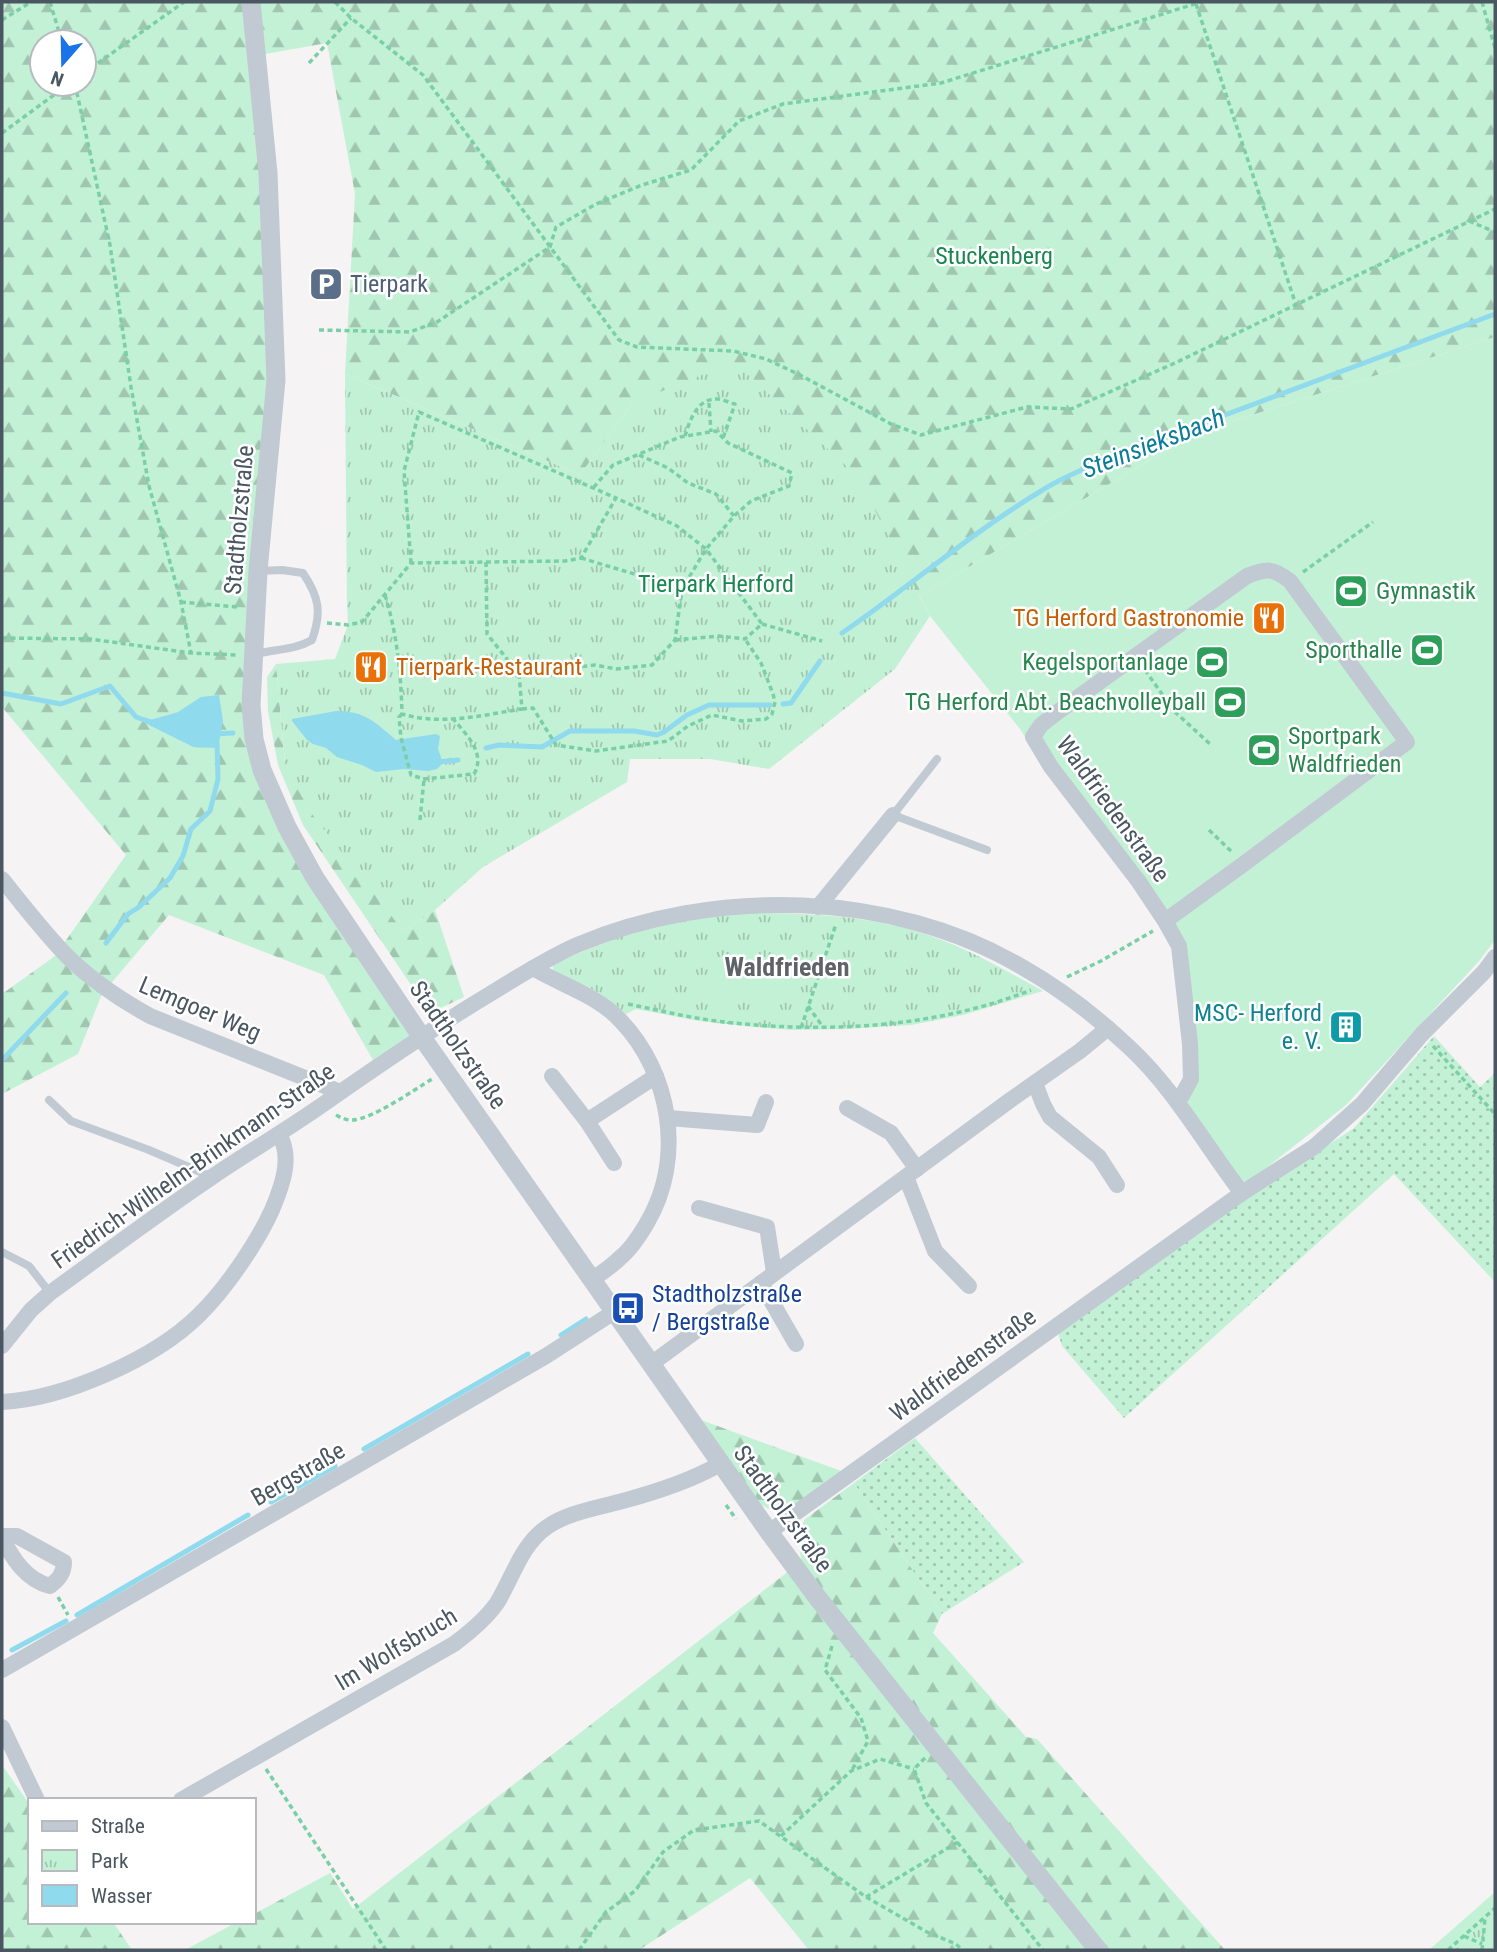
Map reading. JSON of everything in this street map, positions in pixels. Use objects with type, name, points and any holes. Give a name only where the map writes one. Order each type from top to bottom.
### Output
[{"type":"street","name":"Stadtholzstraße","points":[[251,2],[268,173],[276,380],[258,571],[251,705],[254,739],[272,795],[315,878],[421,1036],[720,1464],[817,1598],[1098,1950]]},
{"type":"street","name":"Waldfriedenstraße","points":[[1165,921],[1407,742],[1290,581],[1267,569],[1247,576],[1059,711],[1041,726],[1034,737],[1051,768],[1123,861],[1179,946],[1190,1044],[1191,1079],[1178,1103]]},
{"type":"street","points":[[818,907],[893,815]]},
{"type":"street","name":"Lemgoer Weg","points":[[2,880],[71,960],[121,1000],[150,1016],[340,1092]]},
{"type":"street","name":"Friedrich-Wilhelm-Brinkmann-Straße","points":[[2,1346],[31,1310],[50,1293],[212,1177],[324,1104],[421,1036],[574,946],[626,926],[668,915],[717,908],[770,905],[818,907],[894,918],[964,939],[1021,966],[1076,1002],[1151,1068],[1242,1193]]},
{"type":"street","name":"Waldfriedenstraße","points":[[769,1532],[1242,1193],[1314,1147],[1362,1104],[1422,1034],[1484,972],[1495,957]]},
{"type":"street","points":[[533,968],[599,1004],[617,1017],[634,1035],[656,1076],[668,1118],[667,1167],[661,1193],[652,1213],[623,1256],[591,1280]]},
{"type":"street","points":[[651,1364],[1108,1028]]},
{"type":"street","points":[[552,1076],[587,1121],[614,1163]]},
{"type":"street","points":[[587,1121],[656,1076]]},
{"type":"street","points":[[1035,1083],[1051,1117],[1098,1157],[1116,1185]]},
{"type":"street","points":[[668,1118],[757,1125],[766,1102]]},
{"type":"street","points":[[846,1108],[891,1133],[911,1173],[931,1244],[970,1286]]},
{"type":"street","points":[[2,1402],[17,1402],[72,1388],[120,1369],[164,1343],[199,1316],[248,1253],[267,1221],[279,1192],[287,1156],[285,1144],[279,1134]]},
{"type":"street","points":[[699,1209],[767,1227],[775,1272]]},
{"type":"street","points":[[761,1283],[796,1344]]},
{"type":"street","name":"Bergstraße","points":[[2,1670],[545,1356],[614,1312]]},
{"type":"street","name":"Im Wolfsbruch","points":[[184,1798],[454,1644],[478,1625],[496,1604],[525,1550],[549,1525],[591,1509],[657,1491],[720,1464]]},
{"type":"street","points":[[2,1727],[36,1798]]},
{"type":"lane","points":[[253,655],[300,647],[312,640],[318,623],[315,592],[303,573],[258,571]]},
{"type":"lane","points":[[937,760],[893,815],[987,850]]},
{"type":"lane","points":[[49,1100],[71,1121],[212,1177]]},
{"type":"lane","points":[[2,1252],[29,1266],[50,1293]]},
{"type":"path","points":[[2,20],[32,2]]},
{"type":"path","points":[[50,2],[58,28]]},
{"type":"path","points":[[98,64],[184,2]]},
{"type":"path","points":[[335,2],[423,75],[618,340],[637,348],[733,351],[766,359],[800,374],[891,424],[922,435],[1027,407],[1071,409],[1175,363],[1495,209]]},
{"type":"path","points":[[319,330],[410,332],[438,322],[550,247],[556,227],[596,204],[642,185],[691,170],[739,121],[783,104],[941,83],[1197,2],[1296,305]]},
{"type":"path","points":[[1482,2],[1495,48]]},
{"type":"path","points":[[309,63],[351,18]]},
{"type":"path","points":[[2,133],[50,98]]},
{"type":"path","points":[[78,98],[110,245],[149,486],[181,602],[191,653]]},
{"type":"path","points":[[1469,222],[1495,232]]},
{"type":"path","points":[[685,436],[691,417],[700,405],[717,398],[735,404],[723,438]]},
{"type":"path","points":[[709,402],[712,432]]},
{"type":"path","points":[[318,623],[348,625],[362,622],[411,563],[404,471],[419,412],[677,526],[706,549],[762,624],[822,641]]},
{"type":"path","points":[[519,674],[595,665],[616,669],[652,665],[675,640],[682,589],[706,549],[734,516],[751,501],[789,486],[792,473],[729,443],[716,431],[685,436],[613,466],[593,488]]},
{"type":"path","points":[[639,455],[668,467],[688,483],[716,494],[734,516]]},
{"type":"path","points":[[581,558],[615,498]]},
{"type":"path","points":[[1290,581],[1373,522]]},
{"type":"path","points":[[411,563],[565,561],[581,558],[651,579]]},
{"type":"path","points":[[486,562],[487,634],[519,674],[522,709]]},
{"type":"path","points":[[385,595],[391,615],[401,682],[401,737],[411,775],[424,779],[474,775],[478,768],[478,757],[471,740],[454,720]]},
{"type":"path","points":[[181,602],[256,608]]},
{"type":"path","points":[[675,640],[719,636],[745,639],[762,624]]},
{"type":"path","points":[[2,638],[90,639],[191,653],[253,655]]},
{"type":"path","points":[[402,714],[421,720],[454,720],[533,708],[556,745],[596,751],[668,741],[688,726],[712,715],[742,721],[766,719],[772,714],[775,702],[773,694],[761,663],[745,639]]},
{"type":"path","points":[[1136,657],[1174,711],[1210,744]]},
{"type":"path","points":[[420,821],[424,779]]},
{"type":"path","points":[[1209,830],[1245,863]]},
{"type":"path","points":[[599,1004],[616,1001],[732,1023],[801,1028],[873,1025],[946,1014],[1013,997],[1076,974],[1140,940],[1165,921]]},
{"type":"path","points":[[801,1028],[836,924]]},
{"type":"path","points":[[808,1006],[822,1027]]},
{"type":"path","points":[[1422,1034],[1495,1114]]},
{"type":"path","points":[[324,1104],[340,1118],[352,1120],[367,1117],[446,1071]]},
{"type":"path","points":[[781,1837],[851,1771],[868,1741],[860,1718],[825,1670],[832,1646]]},
{"type":"path","points":[[257,1756],[386,1950]]},
{"type":"path","points":[[851,1771],[880,1759],[914,1769]]},
{"type":"path","points":[[914,1769],[922,1761]]},
{"type":"path","points":[[914,1769],[926,1803],[1043,1950]]},
{"type":"path","points":[[579,1950],[606,1912],[635,1891],[663,1852],[694,1830],[758,1821],[866,1897],[928,1932],[956,1944],[962,1950]]},
{"type":"path","points":[[866,1897],[958,1842]]},
{"type":"path","points":[[1448,1950],[1495,1908]]},
{"type":"path","points":[[1482,1950],[1486,1916]]},
{"type":"path","points":[[1464,1936],[1482,1944]]},
{"type":"green space","name":"Stuckenberg","points":[[2,2],[1495,2],[1495,337],[1194,434],[920,596],[633,403],[580,475],[345,374],[355,194],[327,43],[249,57],[264,172],[269,372],[255,772],[410,1035],[373,1060],[324,975],[169,915],[102,994],[78,1054],[2,1094],[2,994],[55,956],[126,855],[2,707]],"holes":[[[178,712],[193,747],[144,722]]]},
{"type":"green space","name":"Sportpark Waldfrieden","points":[[1495,337],[1495,940],[1480,960],[1346,1105],[1241,1188],[1188,1109],[1189,1074],[1173,944],[1153,908],[1047,772],[1020,729],[930,616],[920,596],[1194,434]]},
{"type":"green space","name":"Tierpark Herford","points":[[721,367],[744,371],[857,476],[930,616],[895,669],[769,769],[710,759],[630,759],[627,782],[483,867],[435,910],[403,931],[312,814],[285,763],[276,664],[335,659],[348,625],[345,374],[580,475],[633,403]]},
{"type":"green space","points":[[276,664],[285,763],[403,931],[435,910],[464,997],[430,1013],[303,825],[278,765],[268,711],[267,677]]},
{"type":"green space","points":[[737,913],[847,918],[912,930],[963,949],[1043,991],[963,1015],[911,1025],[792,1030],[699,1021],[636,1009],[626,1014],[595,991],[553,972],[553,965],[557,962],[614,939],[679,920]]},
{"type":"green space","points":[[718,957],[794,964],[791,1003],[714,995]]},
{"type":"green space","points":[[1434,1036],[1480,1087],[1495,1073],[1495,1282],[1394,1174],[1124,1418],[1062,1346],[1058,1333],[1250,1196],[1354,1128]]},
{"type":"green space","points":[[701,1420],[844,1472],[791,1509],[773,1511],[758,1503]]},
{"type":"green space","points":[[915,1438],[1024,1562],[942,1614],[854,1483]]},
{"type":"green space","points":[[854,1483],[942,1614],[933,1633],[1026,1737],[1037,1739],[1225,1950],[809,1950],[750,1878],[639,1950],[185,1950],[233,1924],[256,1924],[256,1913],[330,1873],[353,1909],[785,1574],[801,1558],[798,1540],[804,1520]]},
{"type":"green space","points":[[2,1765],[28,1802],[28,1924],[114,1924],[132,1950],[2,1950]]},
{"type":"green space","points":[[1495,1892],[1495,1946],[1491,1950],[1429,1950]]},
{"type":"water","points":[[219,695],[223,721],[218,748],[193,747],[143,722],[178,712],[201,697]]},
{"type":"water","points":[[336,711],[362,715],[396,740],[436,734],[440,736],[438,749],[443,763],[437,769],[428,771],[404,769],[376,772],[337,757],[326,748],[313,744],[292,721]]},
{"type":"waterway","name":"Steinsieksbach","points":[[842,633],[990,524],[1062,479],[1099,462],[1495,314]]},
{"type":"waterway","name":"Steinsieksbach","points":[[783,704],[791,703],[820,661]]},
{"type":"waterway","name":"Steinsieksbach","points":[[2,693],[61,704],[110,686],[136,717],[151,722]]},
{"type":"waterway","name":"Steinsieksbach","points":[[486,748],[499,745],[542,747],[570,731],[634,731],[657,735],[687,715],[709,705],[770,705]]},
{"type":"waterway","name":"Steinsieksbach","points":[[214,734],[233,733]]},
{"type":"waterway","points":[[106,943],[128,914],[170,878],[183,856],[191,829],[210,811],[218,779],[217,742]]},
{"type":"waterway","name":"Steinsieksbach","points":[[438,762],[458,760]]},
{"type":"waterway","points":[[2,1060],[66,993]]},
{"type":"waterway","points":[[561,1335],[586,1319]]},
{"type":"waterway","points":[[364,1449],[528,1354]]},
{"type":"waterway","points":[[271,1502],[335,1466]]},
{"type":"waterway","points":[[77,1615],[248,1515]]},
{"type":"waterway","points":[[12,1650],[66,1621]]},
{"type":"place","name":"Tierpark","points":[[326,284]]},
{"type":"place","name":"Gymnastik","points":[[1351,591]]},
{"type":"place","name":"TG Herford Gastronomie","points":[[1269,618]]},
{"type":"place","name":"Sporthalle","points":[[1427,650]]},
{"type":"place","name":"Kegelsportanlage","points":[[1212,662]]},
{"type":"place","name":"Tierpark-Restaurant","points":[[371,667]]},
{"type":"place","name":"TG Herford Abt. Beachvolleyball","points":[[1230,702]]},
{"type":"place","name":"Sportpark Waldfrieden","points":[[1264,750]]},
{"type":"place","name":"MSC- Herford e. V.","points":[[1346,1027]]},
{"type":"place","name":"Stadtholzstraße / Bergstraße","points":[[628,1308]]},
{"type":"district","name":"Waldfrieden","points":[[787,967]]}]
